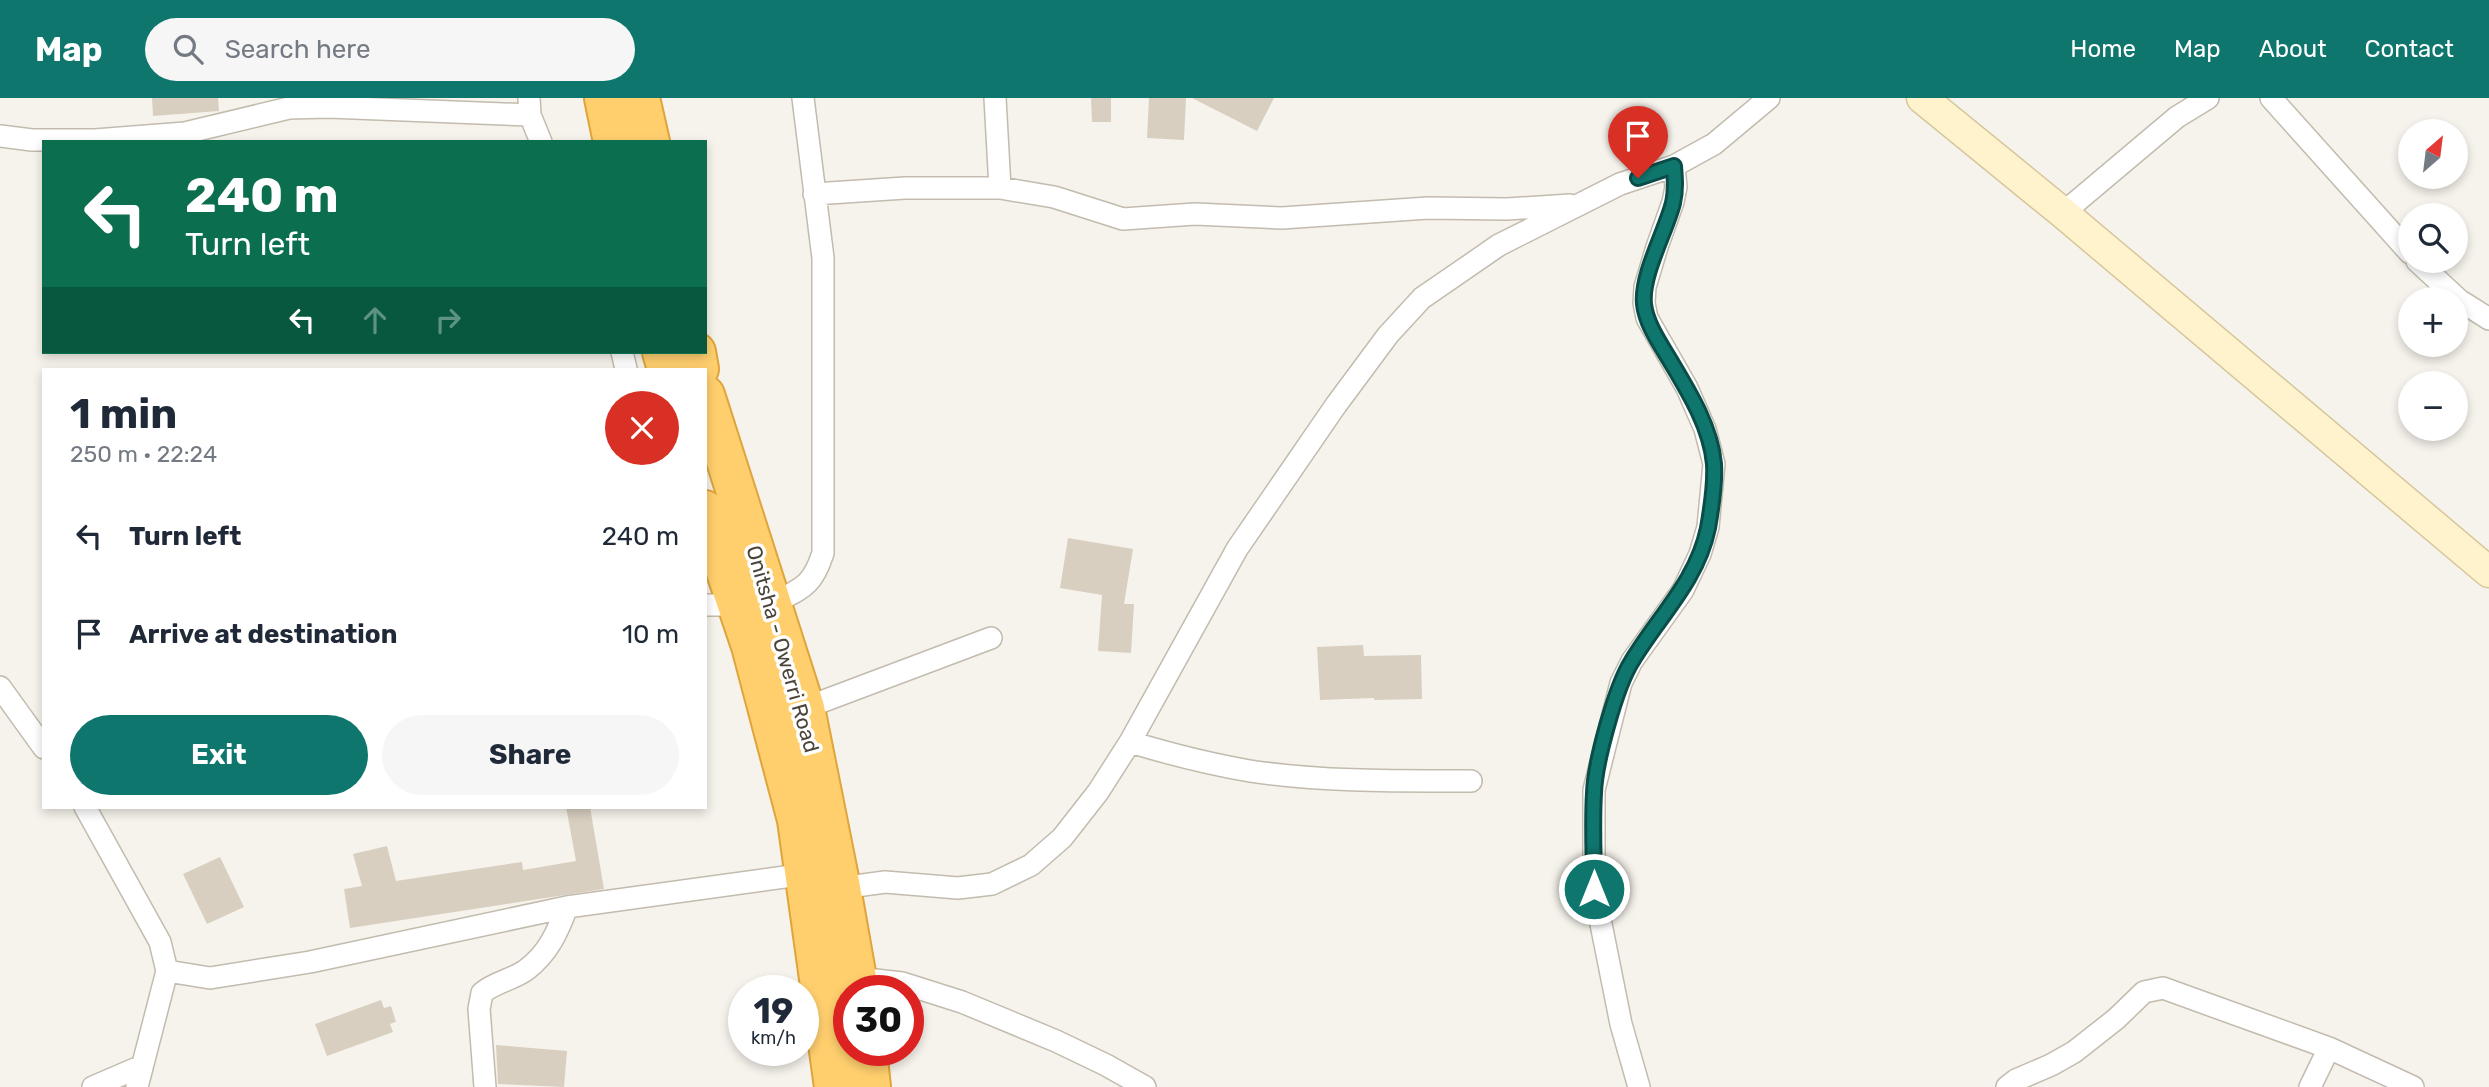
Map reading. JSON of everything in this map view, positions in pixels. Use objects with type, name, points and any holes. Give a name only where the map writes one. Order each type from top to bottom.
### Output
[{"type":"highway","points":[[604,98],[613,140]]},
{"type":"highway","points":[[640,98],[650,140]]},
{"type":"highway","name":"Onitsha - Owerri Road","points":[[707,408],[738,605],[805,708],[856,975]]},
{"type":"highway","name":"Onitsha - Owerri Road","points":[[707,516],[751,646],[797,820],[834,1087]]},
{"type":"highway","points":[[869,1066],[871,1087]]},
{"type":"street","points":[[738,605],[806,586],[817,574],[823,553],[823,258],[803,98]]},
{"type":"street","points":[[995,98],[1000,188]]},
{"type":"street","points":[[841,888],[885,882],[958,888],[992,884],[1031,865],[1062,838],[1098,792],[1130,742],[1237,549],[1336,405],[1388,335],[1422,298],[1499,245],[1620,184],[1674,166],[1714,144],[1769,98]]},
{"type":"street","points":[[1922,98],[2063,213],[2489,572]]},
{"type":"street","points":[[2063,213],[2176,117],[2208,98]]},
{"type":"street","points":[[2271,98],[2398,240]]},
{"type":"street","points":[[106,140],[185,133],[289,108],[329,107],[530,107],[540,140]]},
{"type":"street","points":[[0,136],[42,140]]},
{"type":"street","points":[[1639,1087],[1621,1024],[1594,889],[1594,790],[1621,683],[1632,661],[1683,590],[1700,554],[1708,527],[1714,464],[1705,429],[1687,388],[1647,318],[1644,303],[1657,247],[1673,202],[1676,187],[1674,166]]},
{"type":"street","points":[[814,194],[905,188],[1000,188],[1054,197],[1123,219],[1195,214],[1282,218],[1427,208],[1507,209],[1580,205]]},
{"type":"street","points":[[2430,273],[2459,300],[2489,319]]},
{"type":"street","points":[[805,708],[991,638]]},
{"type":"street","points":[[0,687],[42,745]]},
{"type":"street","points":[[1130,742],[1182,757],[1252,771],[1361,780],[1471,781]]},
{"type":"street","points":[[86,809],[160,942],[167,971],[139,1077],[93,1087]]},
{"type":"street","points":[[167,971],[209,978],[310,962],[567,907],[806,874]]},
{"type":"street","points":[[485,1087],[479,1009],[482,993],[490,986],[525,971],[554,941],[567,907]]},
{"type":"street","points":[[2007,1087],[2074,1052],[2116,1019],[2144,992],[2163,988],[2329,1048],[2413,1087]]},
{"type":"street","points":[[924,990],[962,1002],[1056,1041],[1145,1087]]},
{"type":"street","points":[[2310,1087],[2329,1048]]},
{"type":"building","points":[[152,98],[218,98],[219,111],[153,116]]},
{"type":"building","points":[[1091,98],[1111,98],[1111,122],[1092,122]]},
{"type":"building","points":[[1149,98],[1186,98],[1184,140],[1147,138]]},
{"type":"building","points":[[1192,98],[1274,98],[1257,131]]},
{"type":"building","points":[[1068,538],[1133,549],[1124,604],[1134,604],[1131,653],[1098,651],[1102,595],[1060,588]]},
{"type":"building","points":[[1363,645],[1364,656],[1421,655],[1422,699],[1320,700],[1317,647]]},
{"type":"building","points":[[566,809],[590,809],[604,889],[350,928],[344,889],[362,886],[353,854],[387,846],[396,881],[522,862],[523,870],[576,861]]},
{"type":"building","points":[[220,857],[244,907],[207,924],[183,874]]},
{"type":"building","points":[[381,1000],[384,1008],[391,1006],[396,1022],[390,1024],[393,1032],[327,1056],[315,1024]]},
{"type":"building","points":[[496,1045],[567,1051],[564,1087],[498,1084]]},
{"type":"route","points":[[1594,889],[1594,790],[1608,729],[1621,683],[1632,661],[1683,590],[1700,554],[1708,527],[1714,464],[1705,429],[1687,388],[1647,318],[1644,303],[1657,247],[1673,202],[1676,187],[1674,166],[1638,178]]}]
